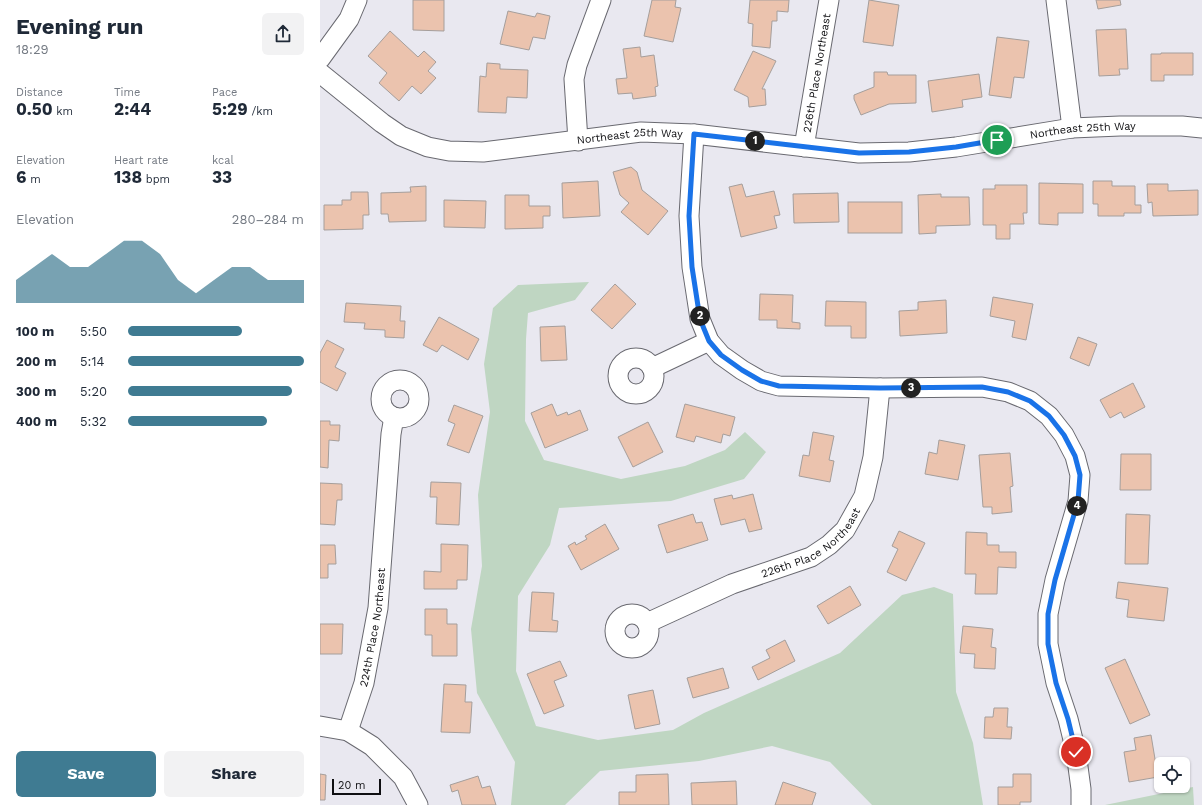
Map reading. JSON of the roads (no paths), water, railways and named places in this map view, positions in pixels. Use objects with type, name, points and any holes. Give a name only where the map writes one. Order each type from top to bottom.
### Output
[{"type":"street","points":[[320,59],[349,19],[358,0]]},
{"type":"street","points":[[578,141],[574,78],[577,65],[601,0]]},
{"type":"street","name":"226th Place Northeast","points":[[804,146],[829,0]]},
{"type":"street","points":[[1056,0],[1072,128]]},
{"type":"street","name":"Northeast 25th Way","points":[[320,73],[382,124],[401,136],[428,147],[449,151],[482,152],[641,132],[694,134],[859,153],[909,152],[956,147],[1072,128],[1120,126],[1182,126],[1202,128]]},
{"type":"street","points":[[694,134],[689,216],[692,267],[700,319],[709,341],[721,355],[761,381],[779,386],[880,388],[982,387],[1008,392],[1030,401],[1049,416],[1064,435],[1075,456],[1080,475],[1078,501],[1055,580],[1048,614],[1048,644],[1056,683],[1068,719],[1076,752],[1081,790],[1081,805]]},
{"type":"street","points":[[652,368],[709,341]]},
{"type":"street","name":"226th Place Northeast","points":[[647,623],[732,584],[811,557],[829,545],[845,530],[864,496],[873,457],[880,388]]},
{"type":"street","name":"224th Place Northeast","points":[[348,731],[364,683],[378,608],[391,434],[394,418]]},
{"type":"street","points":[[320,726],[348,731],[372,746],[403,777],[418,805]]}]
